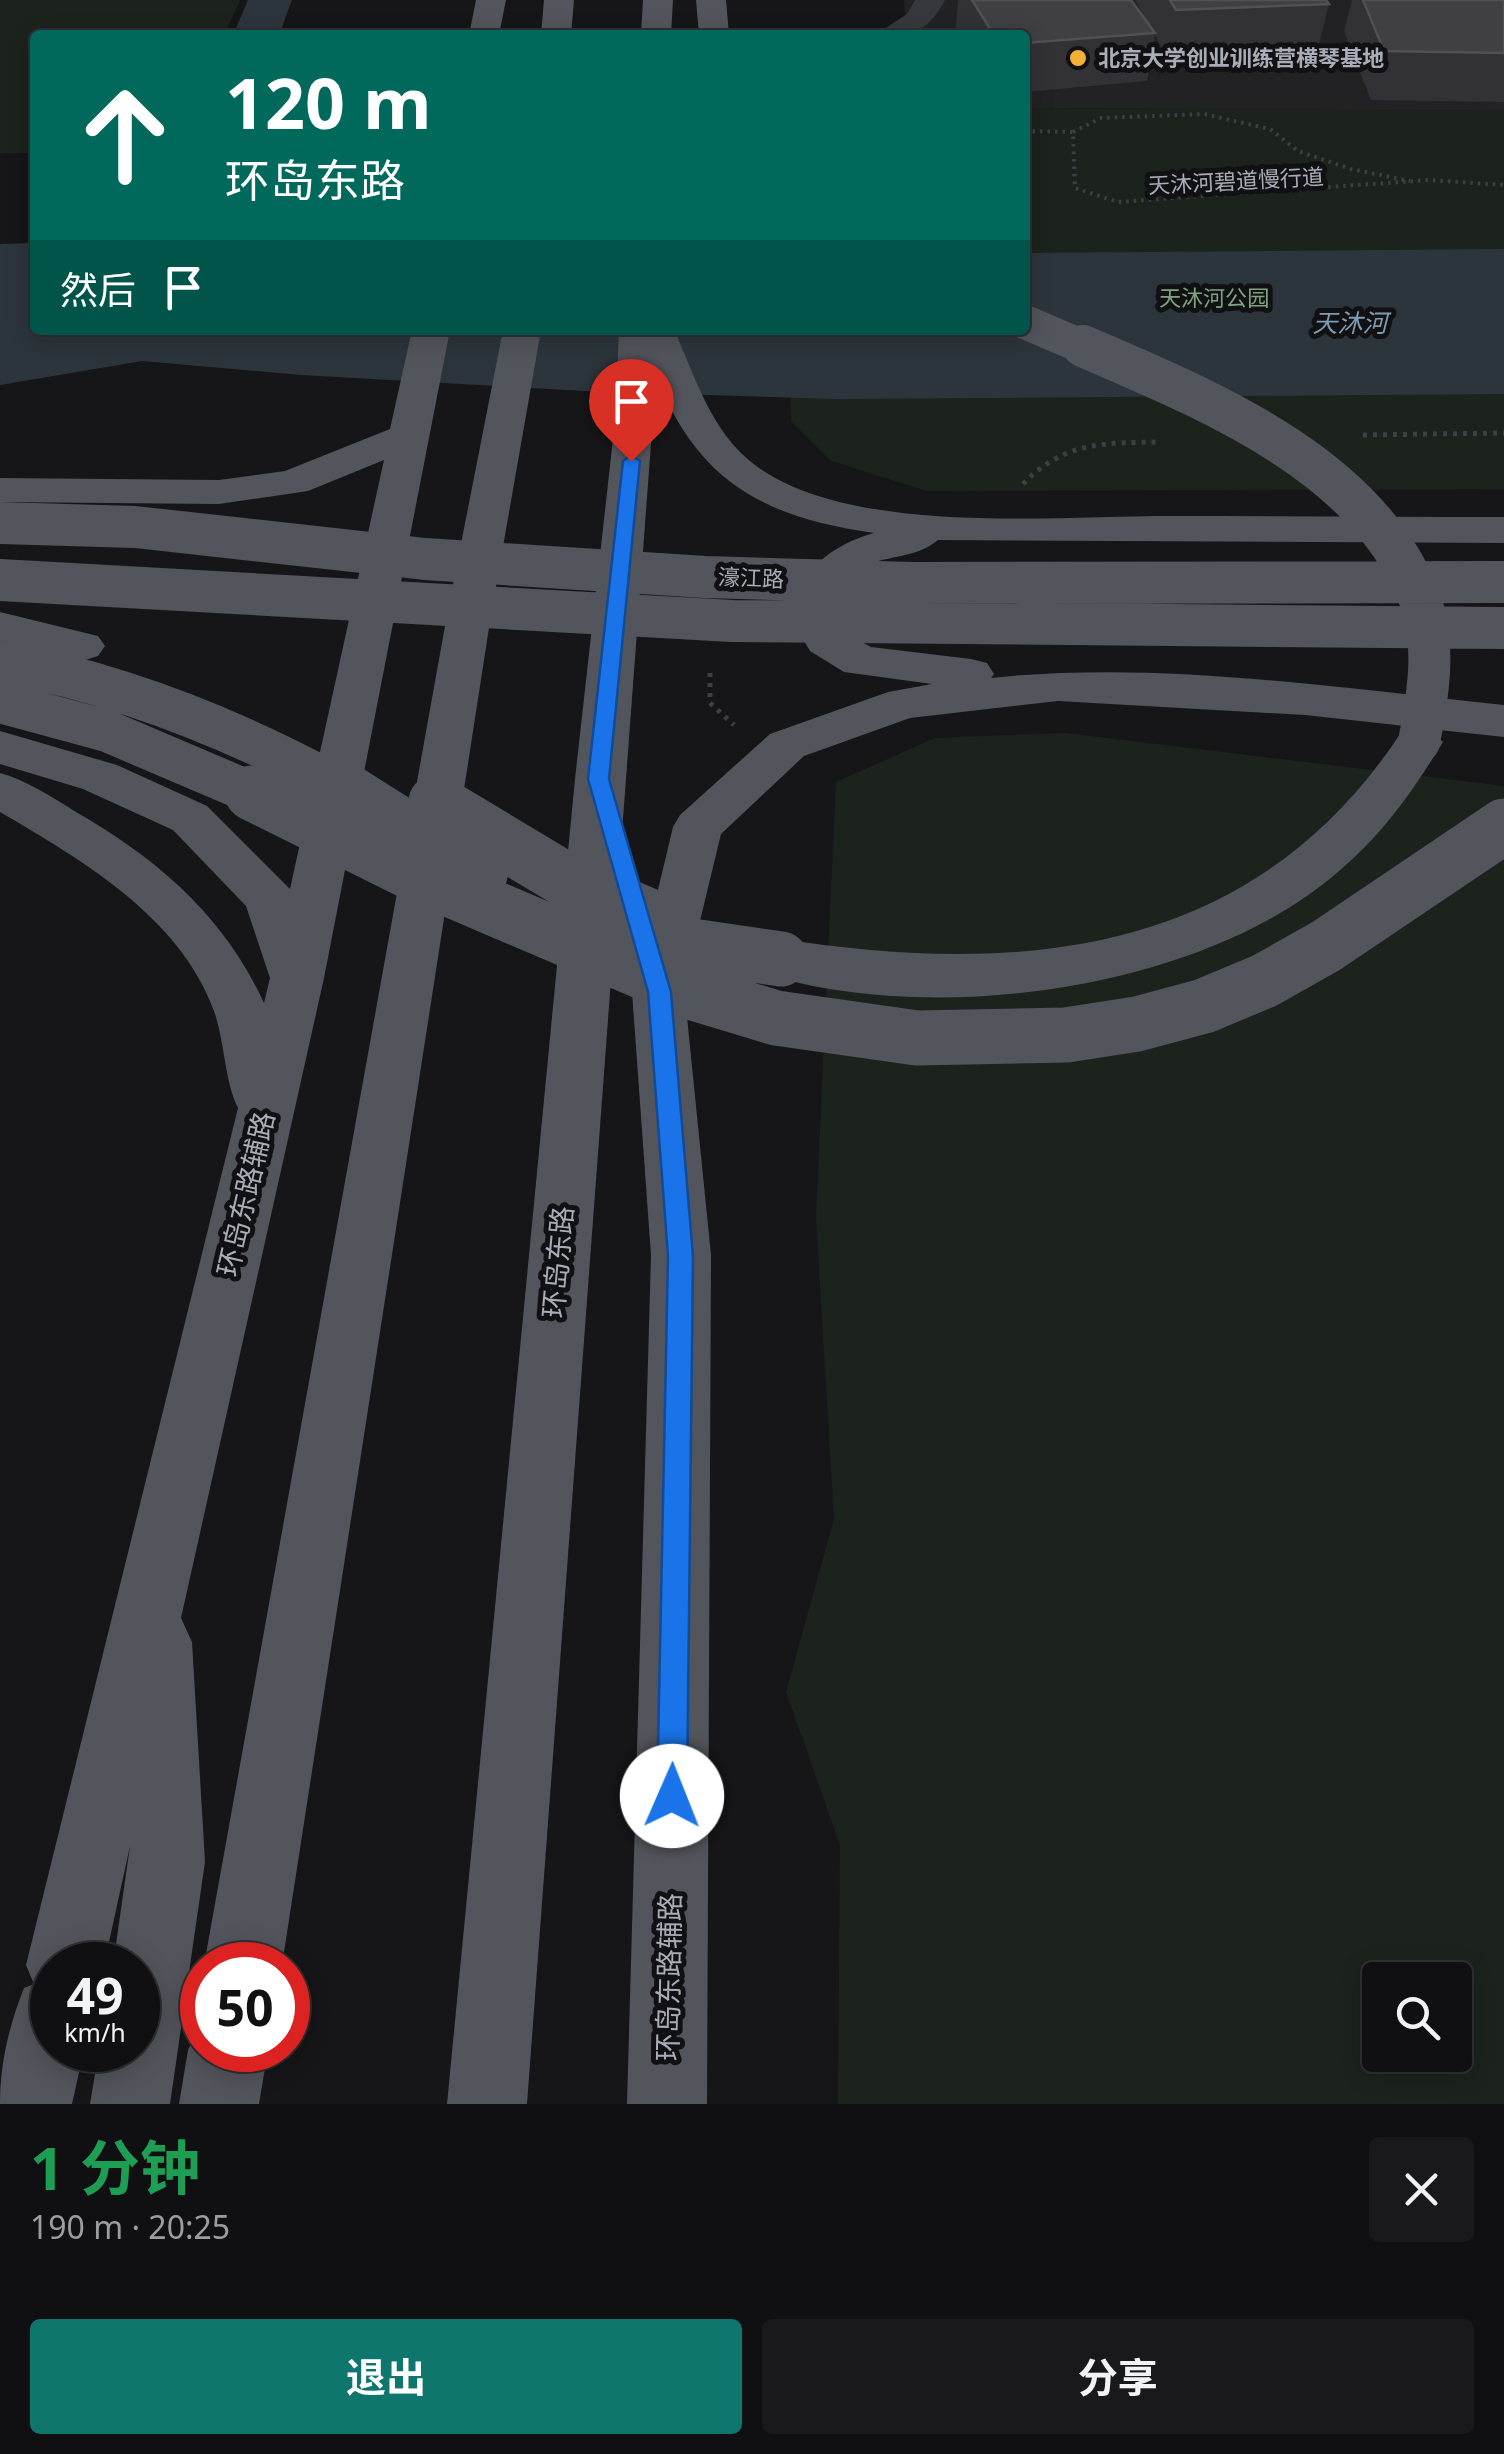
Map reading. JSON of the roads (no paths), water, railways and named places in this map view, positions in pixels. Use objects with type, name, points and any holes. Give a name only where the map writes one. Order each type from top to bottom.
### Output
[{"type":"main road","points":[[485,30],[491,0]]},
{"type":"main road","points":[[556,30],[559,0]]},
{"type":"main road","points":[[656,30],[658,0]]},
{"type":"main road","points":[[711,0],[714,30]]},
{"type":"main road","points":[[0,661],[135,696],[237,737],[362,799],[463,860],[536,924],[858,972],[1018,975],[1128,955],[1230,919],[1293,884],[1356,828],[1400,777],[1419,742],[1431,685],[1420,599],[1398,553],[1358,508],[1236,418],[1174,385],[1030,324]]},
{"type":"main road","name":"环岛东路辅路","points":[[69,1942],[298,978],[430,335]]},
{"type":"main road","points":[[246,1942],[469,615],[510,418],[521,335]]},
{"type":"main road","name":"环岛东路","points":[[487,2104],[598,779],[635,421],[638,335]]},
{"type":"main road","points":[[657,335],[694,418],[718,454],[755,480],[802,504],[876,523],[952,528],[1504,530]]},
{"type":"main road","points":[[0,490],[219,492],[293,482],[414,427]]},
{"type":"main road","name":"濠江路","points":[[0,523],[135,527],[425,559],[705,577],[913,583],[1504,582]]},
{"type":"main road","points":[[952,528],[884,542],[841,559],[821,585],[818,615],[826,641],[860,661],[1058,686],[1305,700],[1504,721]]},
{"type":"main road","name":"濠江路","points":[[0,580],[732,621],[940,626],[1504,628]]},
{"type":"main road","points":[[0,626],[82,646],[290,721],[372,763],[546,873],[613,906],[782,958]]},
{"type":"main road","points":[[660,992],[698,826],[788,745],[904,703],[1058,686]]},
{"type":"main road","points":[[0,702],[60,714],[147,742],[418,876],[716,1001],[790,1020],[887,1037],[1034,1038],[1138,1026],[1261,983],[1361,924],[1504,826]]},
{"type":"main road","points":[[0,747],[100,777],[190,818],[269,897],[298,978]]},
{"type":"main road","name":"环岛东路辅路","points":[[598,779],[660,992],[680,1256],[668,2104]]},
{"type":"main road","points":[[0,790],[92,842],[168,902],[214,962],[240,1008],[265,1112]]},
{"type":"main road","points":[[130,2104],[168,1862],[168,1791],[153,1589]]},
{"type":"main road","points":[[32,2102],[39,2072]]},
{"type":"main road","points":[[219,2104],[224,2072]]},
{"type":"lane","points":[[900,30],[919,20],[930,0]]},
{"type":"water","points":[[248,0],[292,0],[281,30],[235,30]]},
{"type":"water","name":"天沐河","points":[[30,243],[30,335],[1030,335],[1030,253],[1504,249],[1504,394],[835,399],[584,391],[301,375],[142,361],[0,385],[0,244]]},
{"type":"place","name":"北京大学创业训练营横琴基地","points":[[1078,58]]},
{"type":"park label","name":"天沐河公园","points":[[1214,298]]}]
